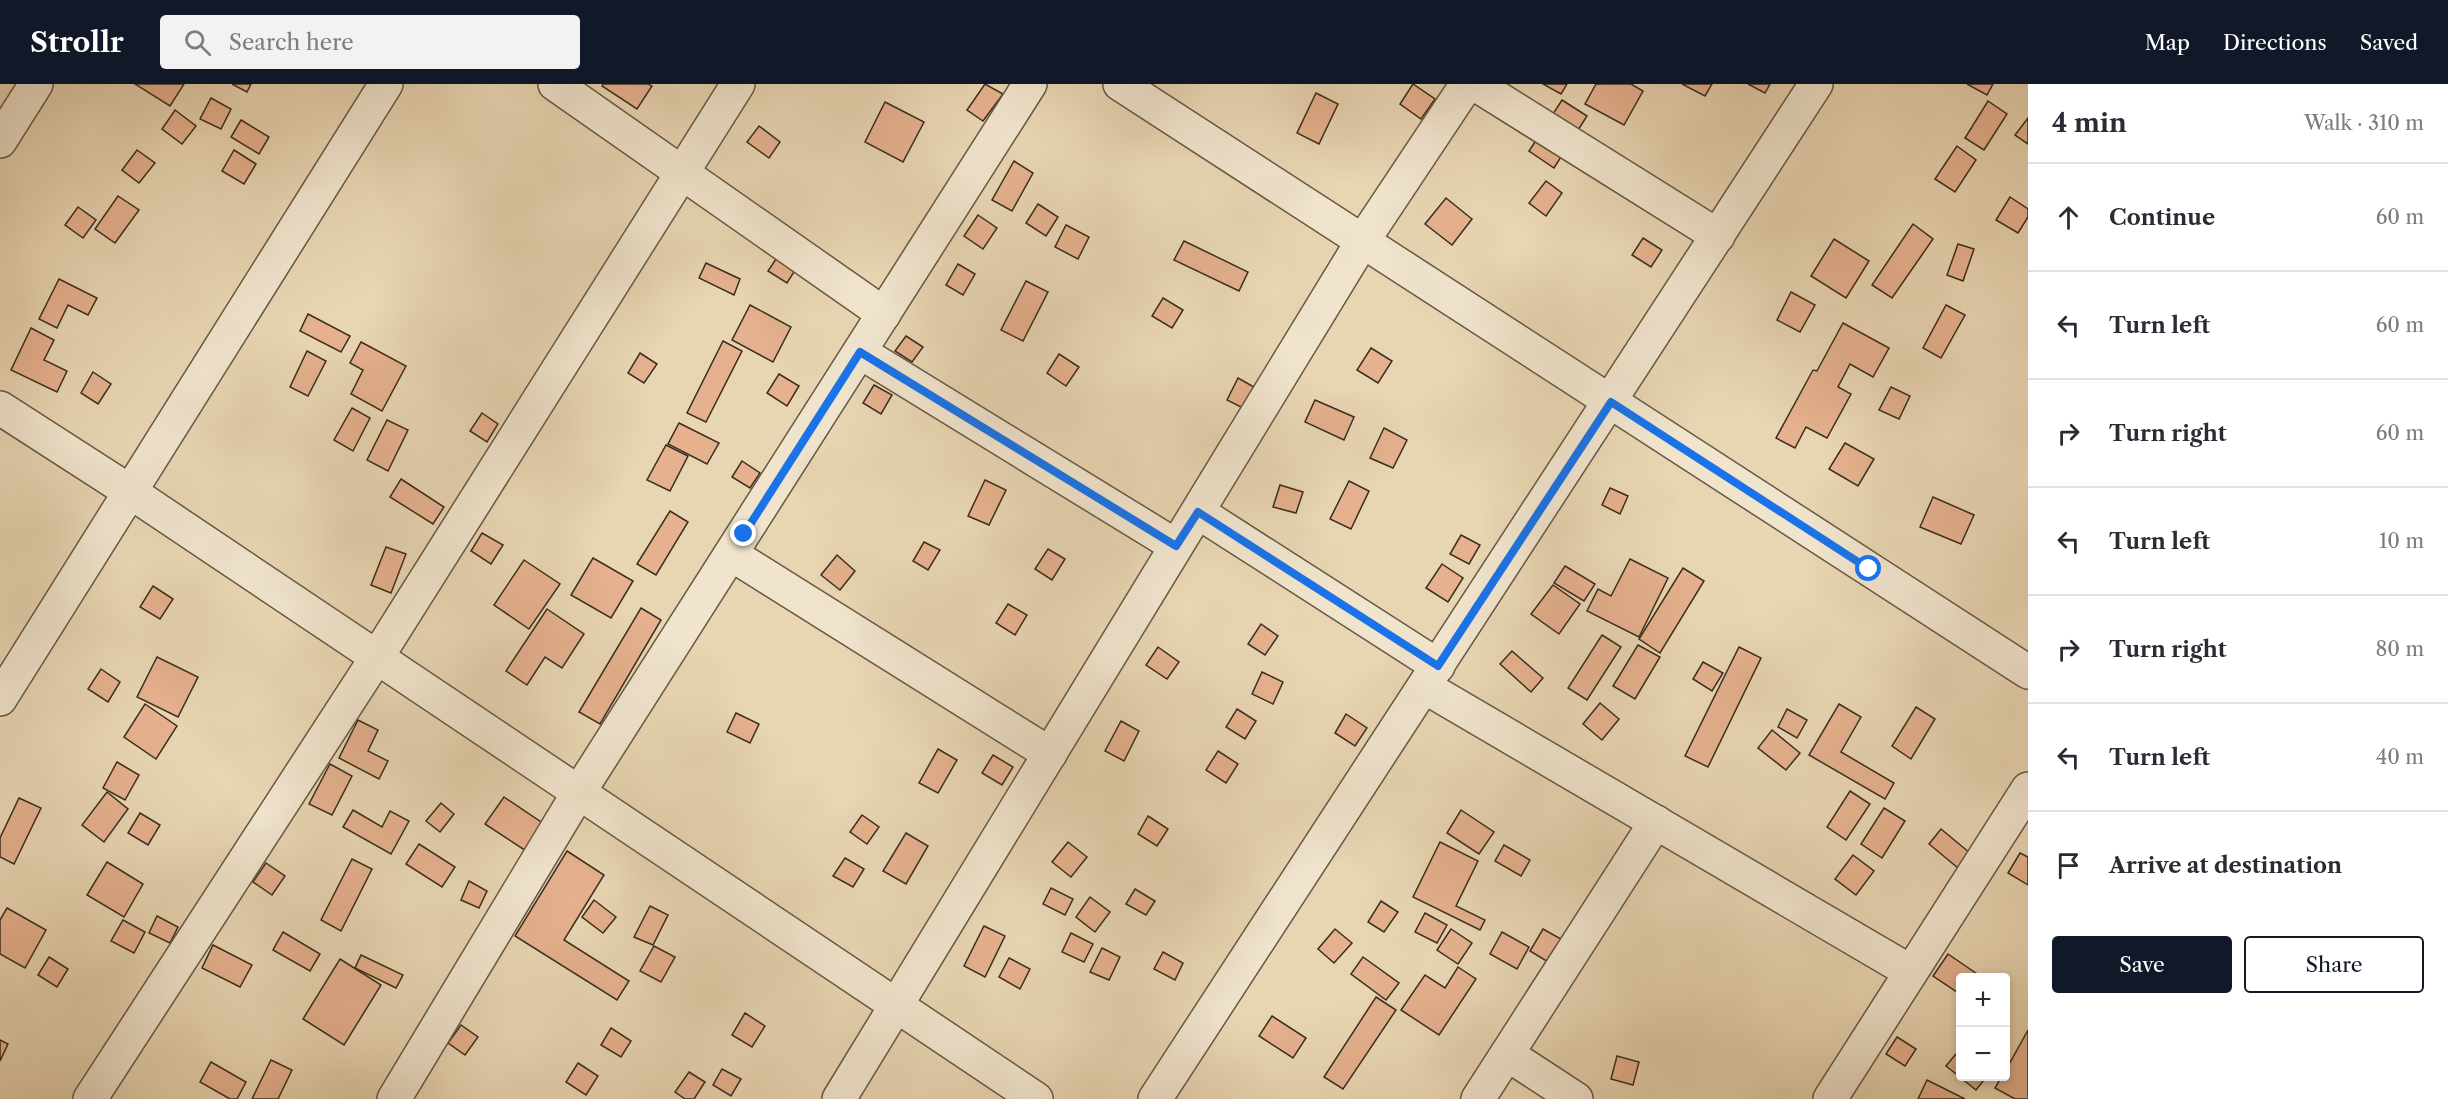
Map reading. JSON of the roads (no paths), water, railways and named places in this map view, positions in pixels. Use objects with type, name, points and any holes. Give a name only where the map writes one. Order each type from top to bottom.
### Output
[{"type":"street","points":[[0,141],[36,84]]},
{"type":"street","points":[[0,699],[386,84]]},
{"type":"street","points":[[555,84],[884,314]]},
{"type":"street","points":[[90,1099],[377,657],[738,84]]},
{"type":"street","points":[[394,1099],[579,792],[1030,84]]},
{"type":"street","points":[[1120,84],[2028,672]]},
{"type":"street","points":[[839,1099],[1362,242],[1467,84]]},
{"type":"street","points":[[1475,84],[1718,236]]},
{"type":"street","points":[[1155,1099],[1816,84]]},
{"type":"street","points":[[860,352],[1176,546]]},
{"type":"street","points":[[0,408],[129,491],[1036,1099]]},
{"type":"street","points":[[1198,512],[1431,677],[1656,822],[1911,972]]},
{"type":"street","points":[[731,554],[1050,754]]},
{"type":"street","points":[[1830,1099],[2028,789]]},
{"type":"street","points":[[1478,1099],[1656,822]]},
{"type":"street","points":[[1507,1054],[1576,1099]]}]
